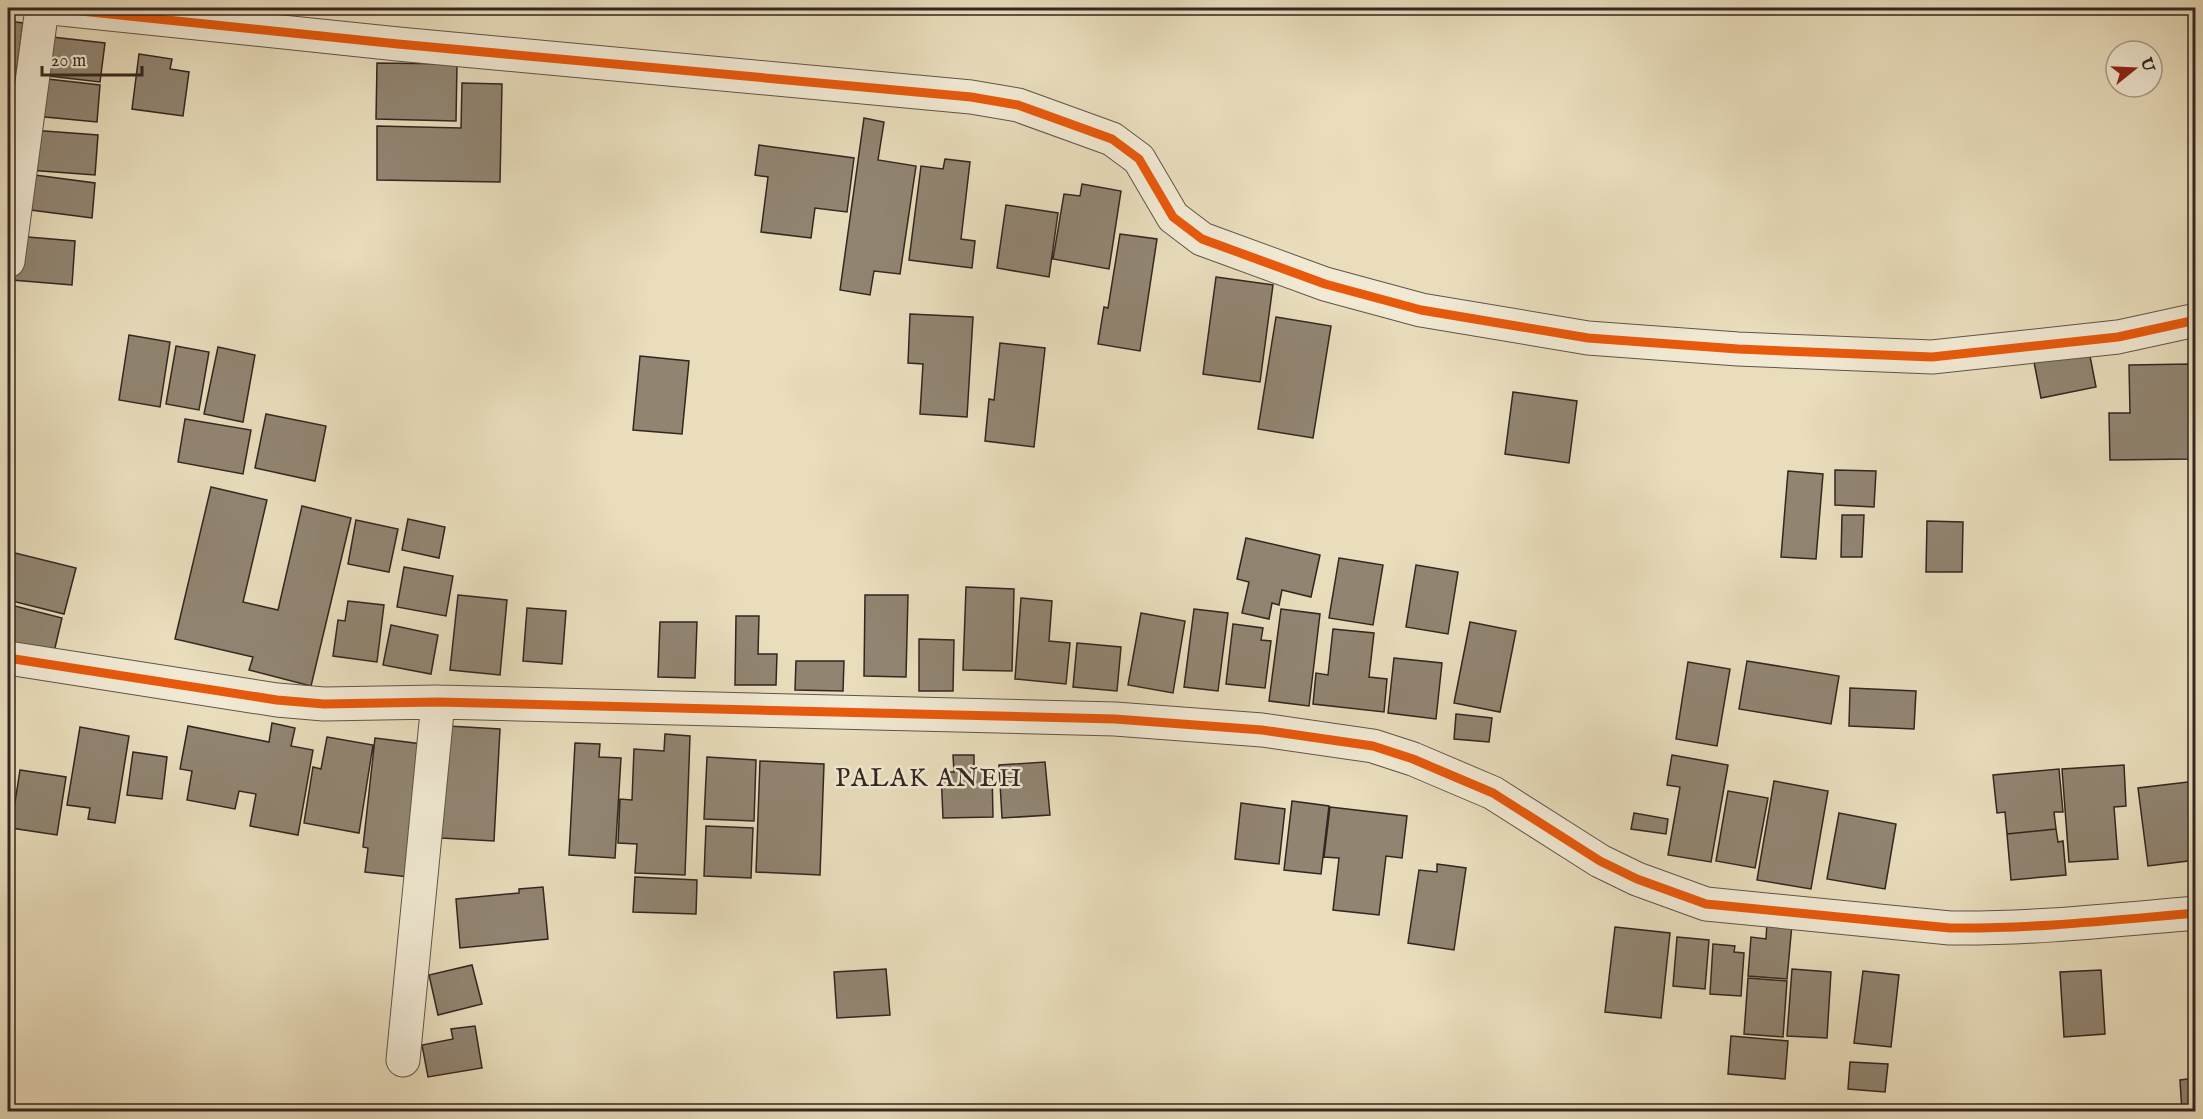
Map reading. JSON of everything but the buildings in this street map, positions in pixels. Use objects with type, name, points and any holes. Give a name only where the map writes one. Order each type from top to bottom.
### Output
[{"type":"street","points":[[8,261],[42,8]]},
{"type":"street","points":[[52,8],[398,44],[959,96],[1018,105],[1112,139],[1129,149],[1139,159],[1173,217],[1202,239],[1230,251],[1325,284],[1421,310],[1588,338],[1738,349],[1932,357],[2118,337],[2196,320]]},
{"type":"street","points":[[8,658],[277,700],[373,705],[438,702],[1115,718],[1263,730],[1373,746],[1413,759],[1493,794],[1600,861],[1637,879],[1706,904],[1974,928],[2058,926],[2196,913]]},
{"type":"street","points":[[403,1060],[438,702]]},
{"type":"cycle path","points":[[52,8],[398,44],[971,97],[1018,105],[1112,139],[1139,159],[1173,217],[1202,239],[1325,284],[1421,310],[1588,338],[1738,349],[1932,357],[2118,337],[2196,320]]},
{"type":"cycle path","points":[[8,658],[277,700],[324,704],[438,702],[1115,719],[1262,730],[1373,746],[1413,759],[1493,793],[1600,861],[1637,879],[1706,904],[1950,928],[2042,926],[2196,913]]},
{"type":"district","name":"PALAK ANEH","points":[[929,778]]}]
